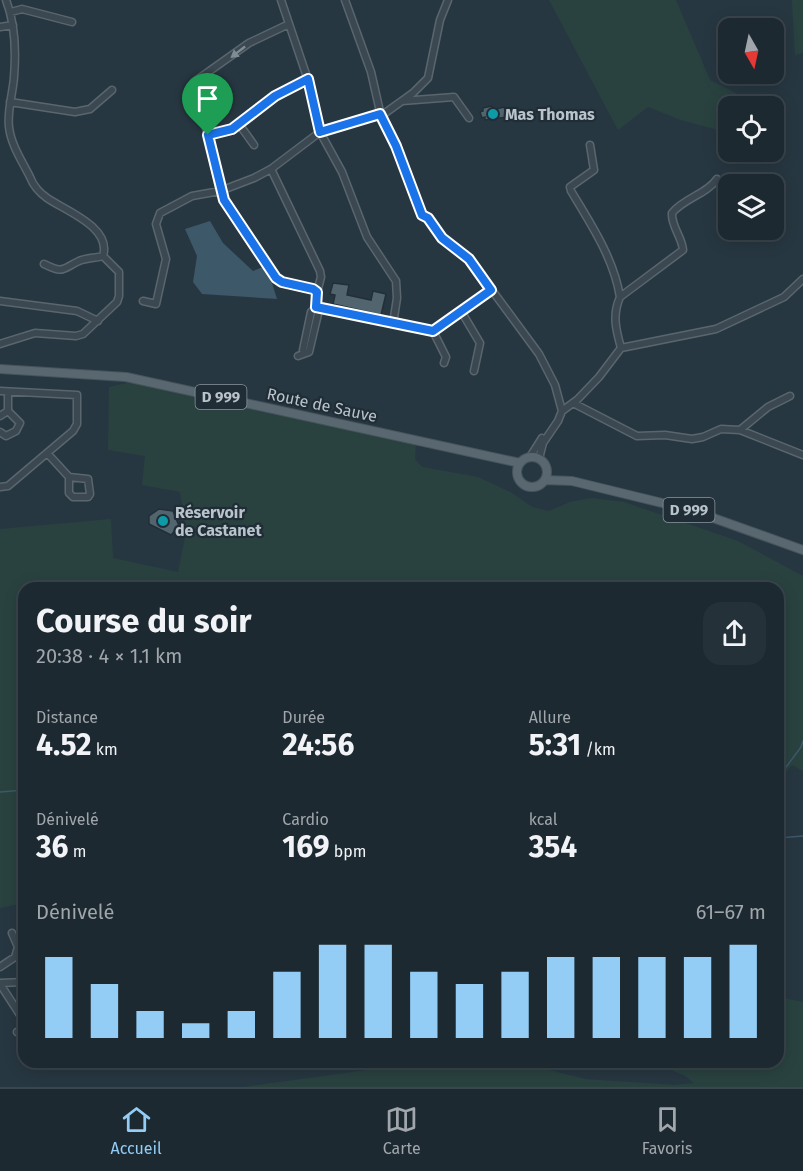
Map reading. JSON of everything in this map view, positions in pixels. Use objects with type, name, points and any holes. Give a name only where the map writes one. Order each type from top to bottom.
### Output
[{"type":"main road","name":"Route de Sauve","points":[[0,369],[126,377],[520,463]]},
{"type":"main road","points":[[530,457],[539,459],[546,467],[545,480],[538,486],[528,487],[520,482],[517,472],[520,463],[530,457]]},
{"type":"main road","name":"Route de Sauve","points":[[494,459],[517,472]]},
{"type":"main road","name":"D 999","points":[[546,467],[555,475],[572,481],[691,510],[803,550]]},
{"type":"main road","name":"D 999","points":[[545,480],[572,481]]},
{"type":"street","points":[[6,0],[13,24],[14,76],[9,126],[13,142],[33,183],[47,198],[82,218],[96,232],[105,248],[104,256]]},
{"type":"street","points":[[281,0],[308,79],[320,132],[342,172],[367,237],[396,281],[397,298],[393,324]]},
{"type":"street","points":[[345,0],[371,72],[380,115],[396,146],[422,215],[428,218],[442,238],[469,259],[545,362],[561,401],[562,411]]},
{"type":"street","points":[[143,301],[156,304],[166,259],[156,224],[158,216],[184,199],[220,191],[271,169],[320,132],[380,115],[402,101],[428,78],[440,20],[448,0]]},
{"type":"street","points":[[11,12],[22,9],[72,22]]},
{"type":"street","points":[[0,27],[13,24]]},
{"type":"street","points":[[290,24],[249,43],[194,82],[193,88],[208,135],[220,191],[276,278],[282,282],[317,292]]},
{"type":"street","points":[[208,135],[225,131],[239,124],[275,96],[308,79]]},
{"type":"street","points":[[10,102],[75,112],[90,109],[112,90]]},
{"type":"street","points":[[402,101],[453,97],[469,117]]},
{"type":"street","points":[[239,124],[254,146]]},
{"type":"street","points":[[590,145],[594,170],[570,187],[601,243],[618,283],[620,297]]},
{"type":"street","points":[[271,169],[321,277],[317,292],[318,314],[309,352],[298,356]]},
{"type":"street","points":[[621,348],[616,328],[615,309],[620,297],[683,250],[683,243],[671,219],[672,213],[717,179]]},
{"type":"street","points":[[44,264],[56,270],[73,267],[79,261],[104,256]]},
{"type":"street","points":[[0,344],[35,333],[76,336],[83,334],[117,302],[119,296],[119,272],[104,256]]},
{"type":"street","points":[[539,459],[543,443],[562,411],[599,377],[621,348],[716,329],[784,297],[803,279]]},
{"type":"street","points":[[316,307],[433,331],[491,290]]},
{"type":"street","points":[[0,301],[77,311],[98,321]]},
{"type":"street","points":[[461,311],[480,343],[474,371]]},
{"type":"street","points":[[433,331],[446,357],[444,363]]},
{"type":"street","points":[[0,391],[77,395],[77,424],[73,431],[8,486],[0,488]]},
{"type":"street","points":[[8,392],[8,411]]},
{"type":"street","points":[[740,430],[768,407],[790,396]]},
{"type":"street","points":[[573,403],[637,436],[665,435],[692,438],[703,437],[721,429],[740,430],[803,455]]},
{"type":"street","points":[[0,416],[8,411]]},
{"type":"street","points":[[0,432],[6,436],[16,431],[20,423],[17,417],[8,411]]},
{"type":"street","points":[[530,457],[543,437],[553,427]]},
{"type":"street","points":[[47,453],[69,477]]},
{"type":"street","points":[[0,967],[15,957],[18,946],[12,933]]},
{"type":"street","points":[[18,982],[0,984],[18,1012]]},
{"type":"green space","points":[[549,0],[676,0],[710,80],[742,96],[718,96],[718,130],[681,120],[648,107],[618,130]]},
{"type":"green space","points":[[792,0],[803,0],[803,53],[795,55]]},
{"type":"green space","points":[[131,382],[416,443],[415,459],[422,467],[478,477],[512,493],[532,507],[549,511],[570,502],[592,498],[624,502],[738,541],[803,576],[803,771],[792,765],[784,775],[784,582],[18,582],[18,904],[0,908],[0,529],[111,519],[113,558],[178,572],[187,527],[180,492],[142,485],[145,456],[108,450],[109,387]]},
{"type":"green space","points":[[784,998],[803,1002],[803,1087],[244,1087],[381,1068],[541,1068],[586,1079],[674,1085],[694,1083],[667,1068],[784,1068]]},
{"type":"water","points":[[210,221],[223,243],[253,271],[263,267],[272,283],[277,299],[202,294],[193,282],[197,256],[185,229]]},
{"type":"building","name":"Mas Thomas","points":[[492,106],[493,110],[504,107],[507,117],[485,120],[485,117],[482,118],[480,112],[483,108]]},
{"type":"building","points":[[333,283],[349,285],[347,295],[371,300],[373,291],[386,294],[381,315],[333,304],[335,295],[330,294]]},
{"type":"building","name":"Réservoir de Castanet","points":[[159,509],[173,511],[179,526],[171,535],[149,524],[149,516]]},
{"type":"waterway","points":[[784,770],[803,741]]},
{"type":"waterway","points":[[0,792],[18,790]]},
{"type":"waterway","points":[[784,838],[803,836]]},
{"type":"place","name":"Mas Thomas","points":[[493,114]]},
{"type":"place","name":"Réservoir de Castanet","points":[[163,521]]},
{"type":"route","points":[[308,79],[320,132],[380,114],[396,146],[422,215],[428,218],[442,238],[469,259],[491,290],[433,331],[316,307],[317,292],[313,289],[282,282],[276,278],[226,203],[220,191],[208,135],[232,129],[275,96],[308,79]]}]
